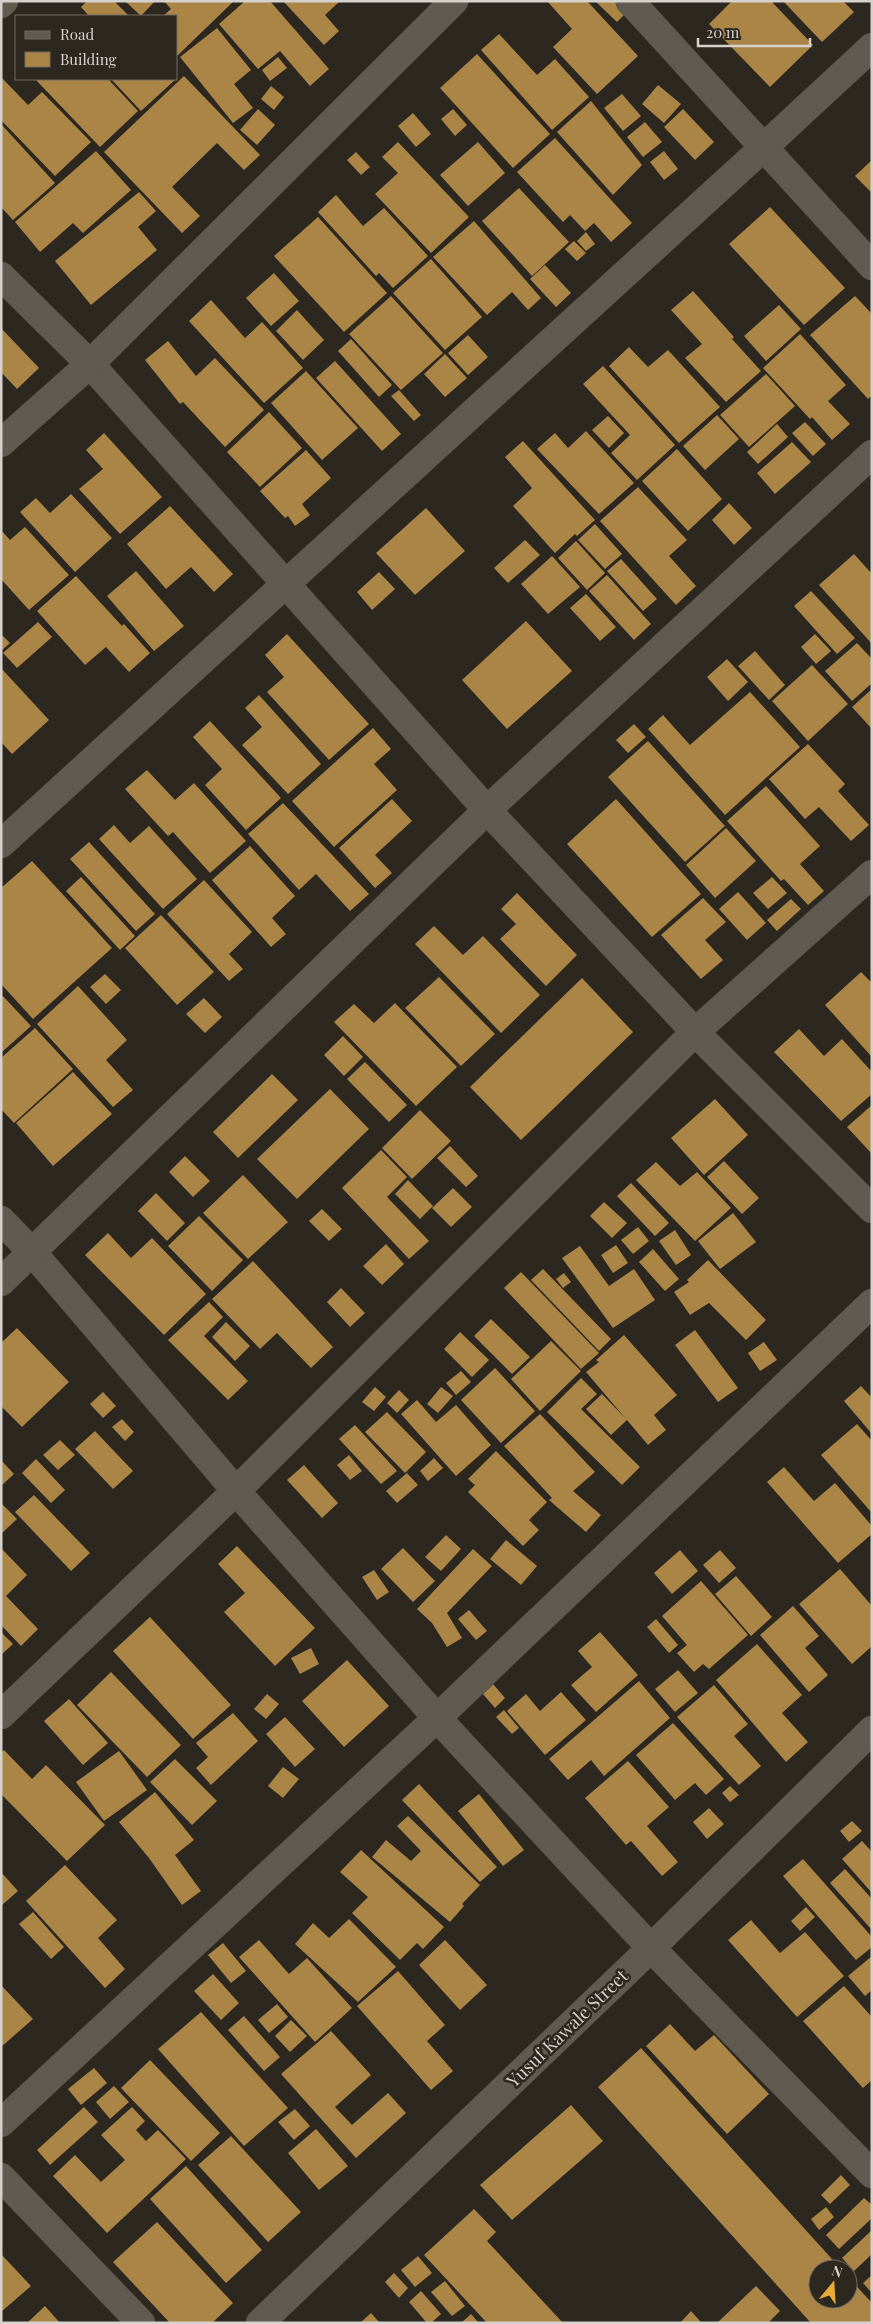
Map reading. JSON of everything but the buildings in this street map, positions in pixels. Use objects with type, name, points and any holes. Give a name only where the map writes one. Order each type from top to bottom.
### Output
[{"type":"street","points":[[1,4],[4,1]]},
{"type":"street","points":[[1,443],[90,364],[454,1]]},
{"type":"street","points":[[630,1],[872,266]]},
{"type":"street","points":[[1,844],[764,148],[872,47]]},
{"type":"street","points":[[1,276],[90,364],[487,810],[695,1032],[872,1209]]},
{"type":"street","points":[[1,1282],[487,810],[872,454]]},
{"type":"street","points":[[1,1715],[236,1491],[695,1032],[872,874]]},
{"type":"street","points":[[1,1220],[33,1253],[236,1491],[437,1718],[651,1948],[869,2166]]},
{"type":"street","points":[[1,2123],[437,1718],[872,1303]]},
{"type":"street","name":"Yusuf Kawale Street","points":[[260,2323],[651,1948],[872,1730]]},
{"type":"street","points":[[1,2177],[141,2323]]}]
